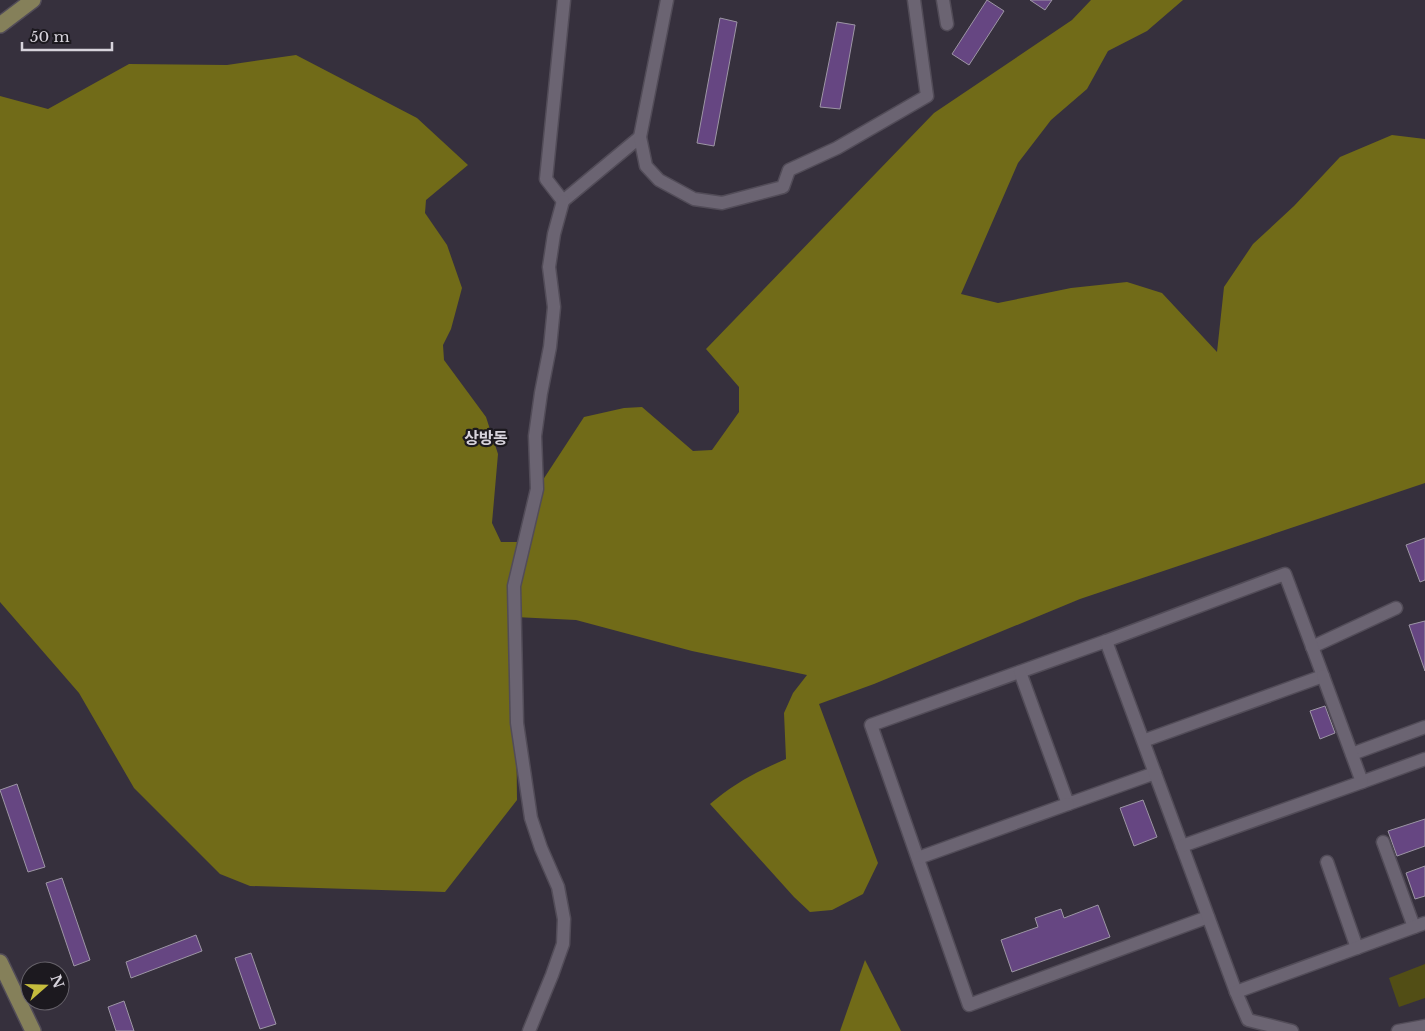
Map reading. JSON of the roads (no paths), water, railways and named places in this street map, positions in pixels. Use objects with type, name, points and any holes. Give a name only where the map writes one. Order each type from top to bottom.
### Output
[{"type":"main road","points":[[0,25],[34,0]]},
{"type":"main road","points":[[0,962],[33,1031]]},
{"type":"street","points":[[563,201],[546,179],[564,0]]},
{"type":"street","points":[[667,0],[640,138],[646,166],[659,180],[694,199],[722,203],[783,187],[789,170],[837,148],[927,96],[914,0]]},
{"type":"street","points":[[943,0],[947,24]]},
{"type":"street","points":[[529,1031],[563,944],[564,918],[558,887],[541,848],[531,818],[516,723],[514,586],[536,488],[535,436],[550,347],[554,307],[549,268],[554,234],[563,201],[640,138]]},
{"type":"street","points":[[1208,917],[969,1005],[871,725],[1106,641],[1285,574],[1362,782]]},
{"type":"street","points":[[1312,647],[1396,608]]},
{"type":"street","points":[[1106,641],[1248,1020],[1292,1031]]},
{"type":"street","points":[[1020,672],[1068,804]]},
{"type":"street","points":[[1143,741],[1323,676]]},
{"type":"street","points":[[1352,754],[1425,727]]},
{"type":"street","points":[[1182,846],[1425,759]]},
{"type":"street","points":[[918,858],[1155,773]]},
{"type":"street","points":[[1236,992],[1420,925],[1383,842]]},
{"type":"street","points":[[1327,862],[1357,948]]},
{"type":"street","points":[[1398,1031],[1425,1026]]},
{"type":"district","name":"상방동","points":[[486,438]]}]
